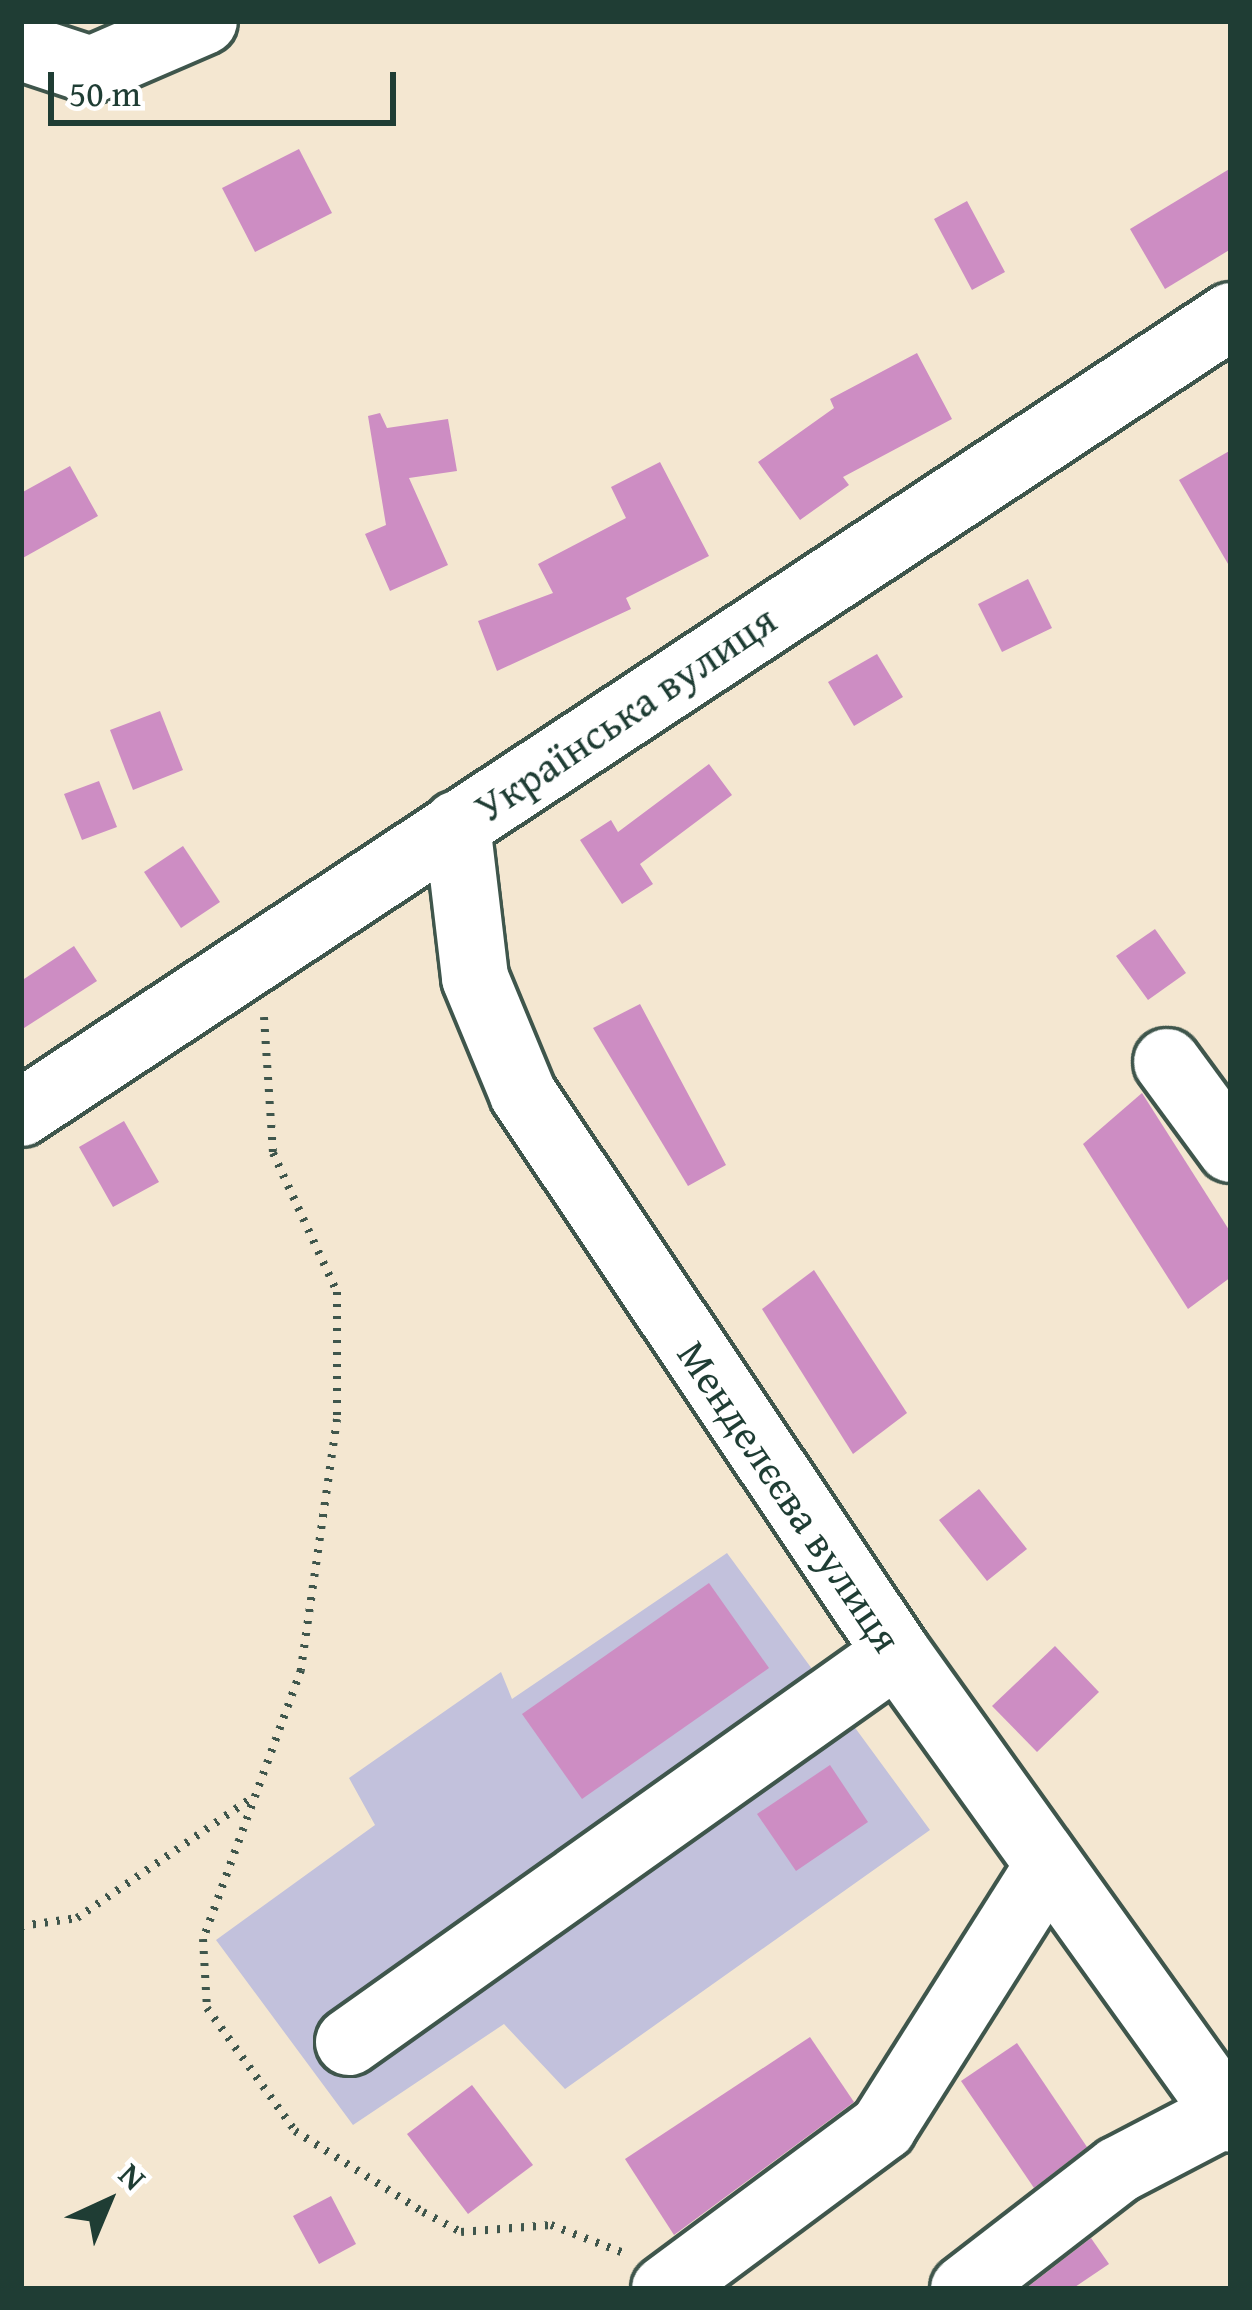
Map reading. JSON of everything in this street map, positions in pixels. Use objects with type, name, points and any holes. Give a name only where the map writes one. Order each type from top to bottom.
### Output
[{"type":"street","points":[[21,47],[91,70],[204,21]]},
{"type":"street","name":"Українська вулиця","points":[[21,1113],[1231,316]]},
{"type":"street","name":"Менделєєва вулиця","points":[[457,824],[475,978],[523,1094],[897,1653],[1229,2116]]},
{"type":"street","points":[[1167,1062],[1231,1149]]},
{"type":"street","points":[[350,2042],[897,1653]]},
{"type":"street","points":[[666,2288],[883,2127],[1047,1868]]},
{"type":"street","points":[[964,2289],[1118,2170],[1229,2116]]},
{"type":"path","points":[[282,941],[262,1024],[264,1111],[285,1189],[330,1273],[341,1340],[302,1670],[211,1903],[201,1985],[217,2030],[295,2131],[461,2232],[521,2223],[581,2232],[666,2288]]},
{"type":"path","points":[[21,1926],[76,1918],[250,1798]]},
{"type":"shaded area","points":[[727,1553],[930,1830],[565,2089],[504,2024],[353,2125],[216,1940],[375,1825],[349,1778],[501,1672],[512,1699]]},
{"type":"building","points":[[299,149],[332,213],[255,252],[222,188]]},
{"type":"building","points":[[1231,168],[1231,249],[1165,289],[1130,229]]},
{"type":"building","points":[[967,201],[1005,272],[972,290],[934,219]]},
{"type":"building","points":[[917,353],[952,419],[843,477],[849,485],[800,520],[758,462],[834,408],[830,399]]},
{"type":"building","points":[[380,413],[387,428],[448,419],[457,471],[409,478],[448,565],[390,591],[365,534],[386,525],[368,416]]},
{"type":"building","points":[[1231,450],[1231,569],[1179,480]]},
{"type":"building","points":[[660,462],[709,556],[626,598],[631,609],[497,671],[478,621],[553,593],[538,564],[626,518],[611,487]]},
{"type":"building","points":[[70,466],[98,516],[21,559],[21,493]]},
{"type":"building","points":[[1028,579],[1052,628],[1002,652],[978,604]]},
{"type":"building","points":[[877,654],[903,697],[854,726],[828,682]]},
{"type":"building","points":[[160,711],[183,770],[133,790],[110,730]]},
{"type":"building","points":[[709,764],[732,795],[640,864],[653,884],[622,904],[580,840],[611,820],[618,832]]},
{"type":"building","points":[[99,781],[117,827],[82,840],[64,794]]},
{"type":"building","points":[[183,846],[220,902],[181,928],[144,872]]},
{"type":"building","points":[[1155,929],[1186,973],[1148,1000],[1116,956]]},
{"type":"building","points":[[74,946],[97,981],[21,1030],[21,981]]},
{"type":"building","points":[[640,1004],[726,1165],[688,1186],[593,1028]]},
{"type":"building","points":[[1142,1093],[1231,1233],[1231,1277],[1188,1309],[1083,1144]]},
{"type":"building","points":[[124,1121],[159,1182],[113,1207],[79,1147]]},
{"type":"building","points":[[814,1270],[907,1413],[853,1454],[762,1309]]},
{"type":"building","points":[[979,1489],[1027,1549],[987,1581],[939,1520]]},
{"type":"building","points":[[709,1583],[769,1668],[582,1799],[522,1714]]},
{"type":"building","points":[[1055,1646],[1099,1692],[1037,1752],[992,1706]]},
{"type":"building","points":[[830,1765],[868,1822],[796,1871],[757,1814]]},
{"type":"building","points":[[810,2037],[854,2102],[674,2235],[625,2159]]},
{"type":"building","points":[[1017,2043],[1087,2147],[1034,2188],[961,2081]]},
{"type":"building","points":[[472,2085],[533,2165],[468,2214],[407,2134]]},
{"type":"building","points":[[331,2196],[356,2244],[319,2264],[293,2216]]},
{"type":"building","points":[[1091,2238],[1109,2264],[1072,2289],[1025,2289]]}]
